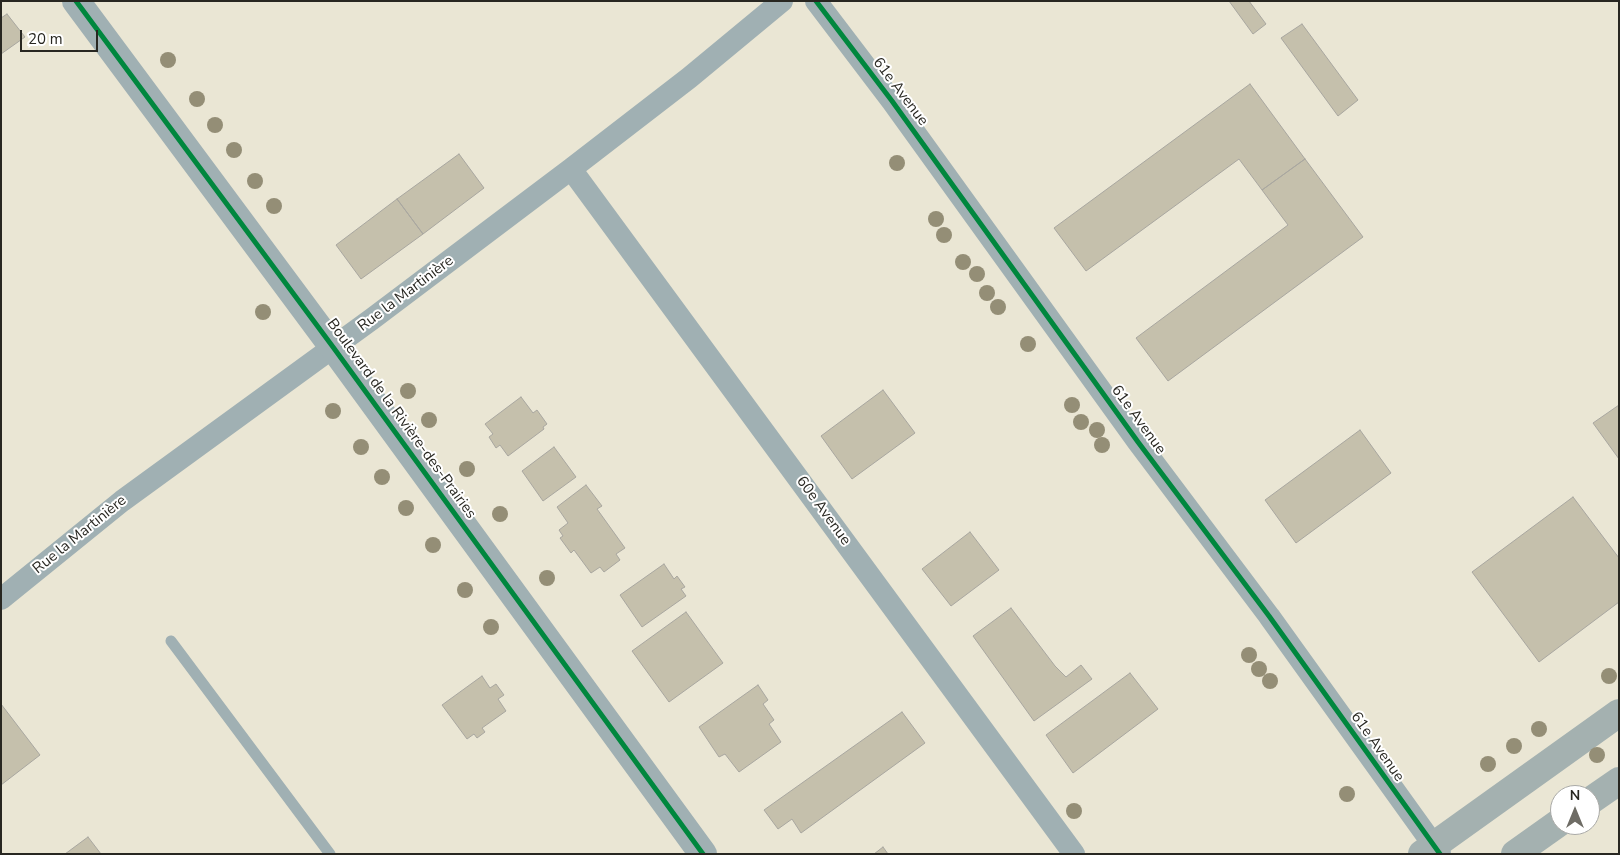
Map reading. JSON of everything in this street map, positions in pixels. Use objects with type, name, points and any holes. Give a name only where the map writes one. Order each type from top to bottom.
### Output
[{"type":"main road","points":[[1432,851],[1619,713]]},
{"type":"main road","points":[[1600,794],[1619,781]]},
{"type":"main road","points":[[1515,854],[1550,829]]},
{"type":"street","name":"Boulevard de la Rivière-des-Prairies","points":[[76,1],[333,348],[703,854]]},
{"type":"street","name":"Rue la Martinière","points":[[1,599],[122,501],[333,348],[571,169],[689,78],[782,1]]},
{"type":"street","name":"61e Avenue","points":[[816,1],[898,108],[1432,851]]},
{"type":"street","name":"60e Avenue","points":[[571,169],[1074,854]]},
{"type":"lane","points":[[171,640],[330,854]]},
{"type":"shaded area","points":[[1,1],[1619,1],[1619,854],[1,854]]},
{"type":"building","points":[[1229,1],[1249,1],[1266,24],[1253,34]]},
{"type":"building","points":[[7,14],[25,37],[1,54],[1,18]]},
{"type":"building","points":[[1302,24],[1358,100],[1338,116],[1281,38]]},
{"type":"building","points":[[1250,84],[1305,159],[1262,190],[1239,159],[1086,271],[1054,228]]},
{"type":"building","points":[[459,154],[484,188],[423,234],[397,199]]},
{"type":"building","points":[[1305,159],[1363,237],[1168,381],[1136,338],[1288,225],[1262,190]]},
{"type":"building","points":[[397,199],[423,234],[361,279],[336,245]]},
{"type":"building","points":[[883,390],[915,433],[852,479],[821,436]]},
{"type":"building","points":[[521,397],[533,413],[537,410],[547,424],[543,427],[544,429],[508,456],[500,445],[496,448],[489,437],[493,434],[485,424]]},
{"type":"building","points":[[1619,405],[1619,459],[1593,423]]},
{"type":"building","points":[[1360,430],[1391,473],[1296,543],[1265,500]]},
{"type":"building","points":[[554,447],[576,477],[543,501],[522,471]]},
{"type":"building","points":[[586,485],[602,506],[597,509],[625,548],[616,554],[620,560],[604,572],[600,567],[591,573],[574,550],[571,553],[560,538],[563,536],[559,530],[568,523],[557,507]]},
{"type":"building","points":[[1573,497],[1619,558],[1619,602],[1539,662],[1472,572]]},
{"type":"building","points":[[970,532],[999,570],[951,606],[922,569]]},
{"type":"building","points":[[664,564],[674,579],[677,576],[685,587],[681,589],[686,596],[642,627],[620,595]]},
{"type":"building","points":[[1011,608],[1055,666],[1066,677],[1081,665],[1092,679],[1034,721],[973,636]]},
{"type":"building","points":[[686,612],[723,663],[669,702],[632,651]]},
{"type":"building","points":[[1130,673],[1158,709],[1073,773],[1046,735]]},
{"type":"building","points":[[482,676],[490,688],[496,684],[504,695],[498,699],[506,711],[482,728],[485,732],[477,738],[474,734],[467,739],[442,705]]},
{"type":"building","points":[[758,685],[768,700],[763,704],[774,720],[769,724],[781,742],[739,772],[725,754],[719,757],[699,727]]},
{"type":"building","points":[[1,704],[40,755],[1,785]]},
{"type":"building","points":[[902,712],[925,743],[801,833],[792,819],[778,829],[764,810]]},
{"type":"building","points":[[88,837],[101,854],[65,854]]},
{"type":"building","points":[[883,847],[888,854],[874,854]]},
{"type":"cycle path","points":[[76,1],[333,347],[703,854]]},
{"type":"cycle path","points":[[816,1],[892,101],[1138,442],[1269,616],[1440,854]]}]
